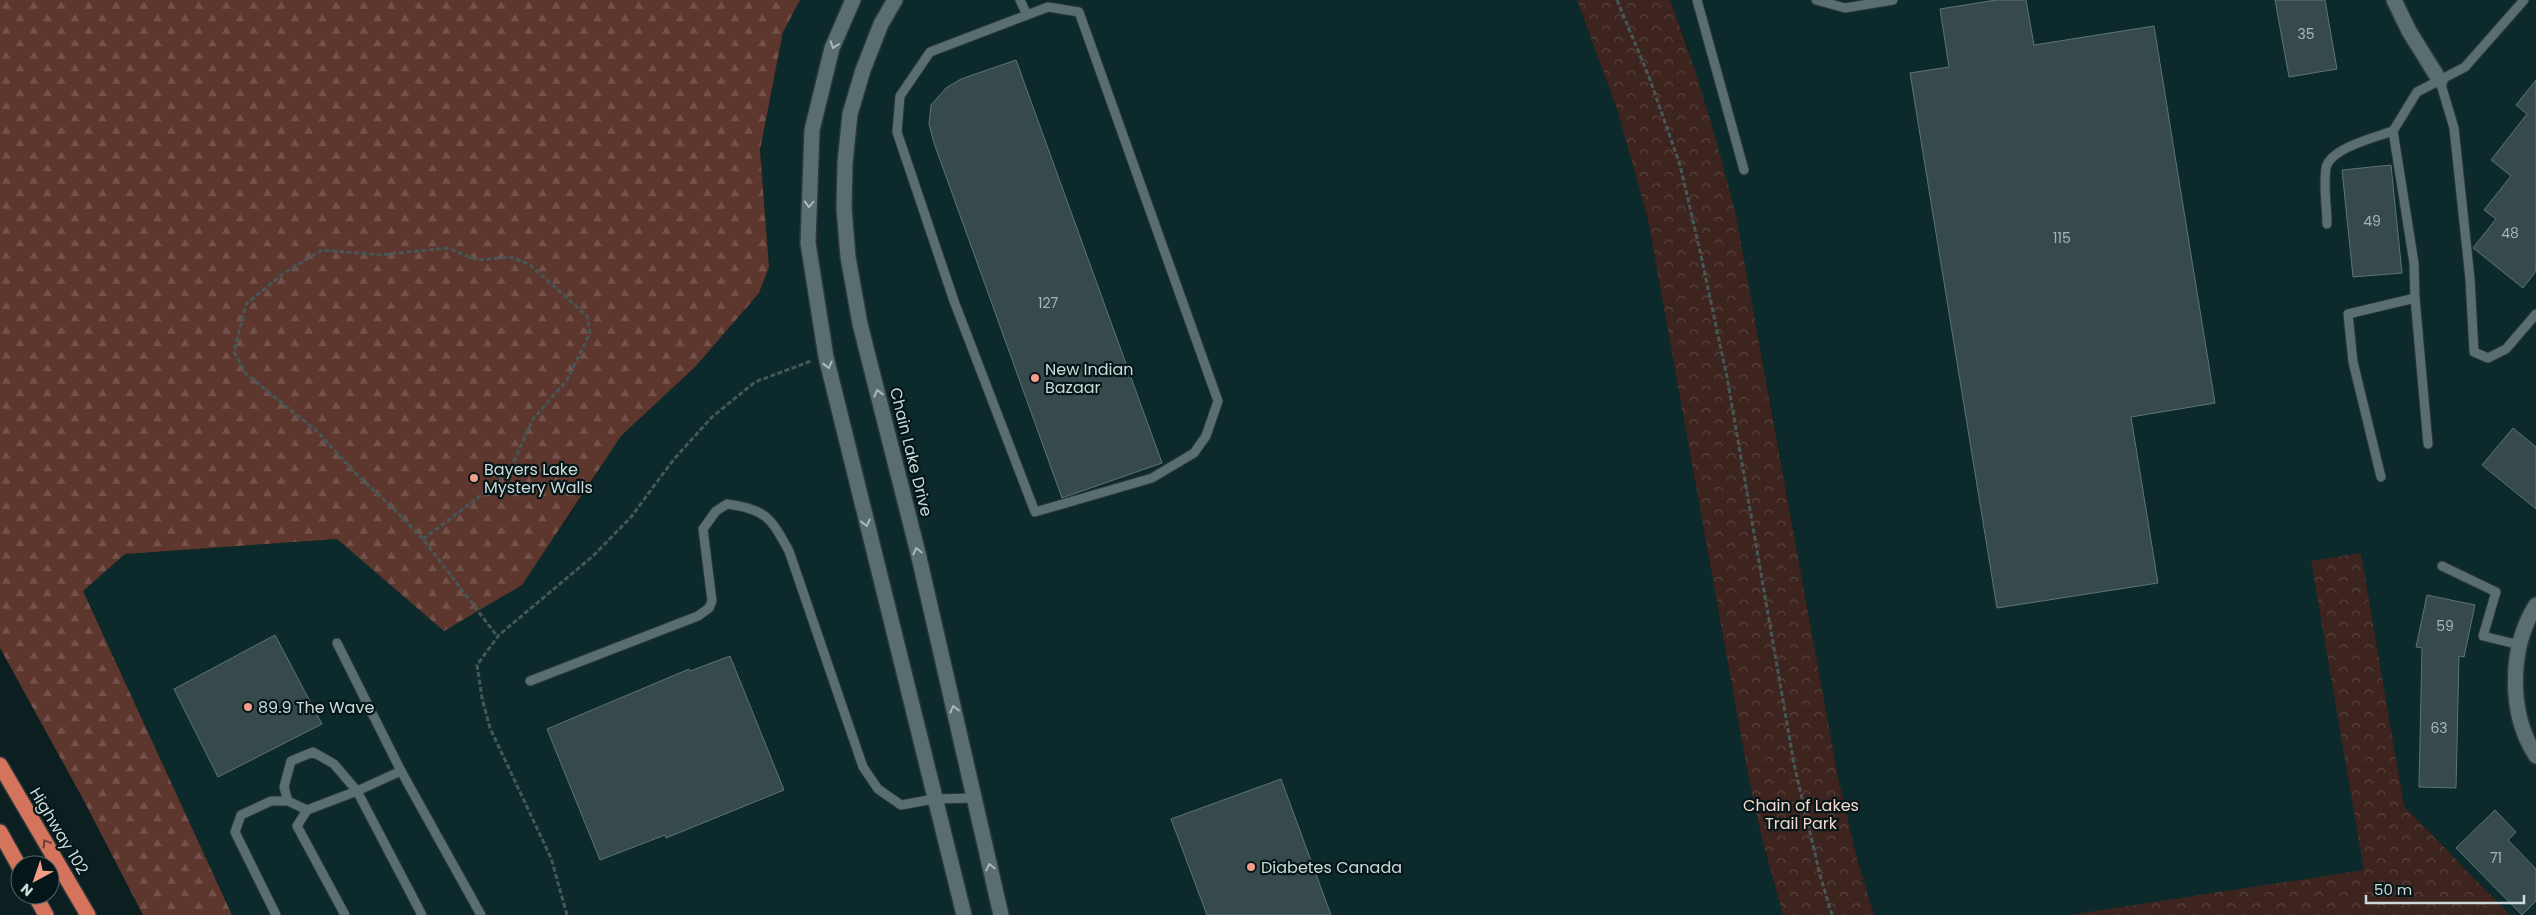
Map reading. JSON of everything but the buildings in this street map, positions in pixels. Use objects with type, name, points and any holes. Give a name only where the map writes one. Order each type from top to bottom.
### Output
[{"type":"highway","points":[[0,760],[14,790]]},
{"type":"highway","name":"Highway 102","points":[[0,765],[88,915]]},
{"type":"highway","points":[[0,832],[13,855]]},
{"type":"street","points":[[853,0],[832,48],[812,130],[808,243],[826,357],[964,915]]},
{"type":"street","name":"Chain Lake Drive","points":[[895,0],[881,24],[863,70],[850,114],[845,163],[844,208],[848,257],[860,324],[918,553],[1001,915]]},
{"type":"street","points":[[2394,0],[2409,31],[2440,81]]},
{"type":"street","points":[[2536,605],[2526,625],[2520,645],[2516,688],[2518,712],[2525,734],[2536,756]]},
{"type":"lane","points":[[1020,0],[1027,15]]},
{"type":"lane","points":[[1697,0],[1744,170]]},
{"type":"lane","points":[[1816,0],[1845,8],[1893,0]]},
{"type":"lane","points":[[2327,224],[2326,167],[2332,158],[2342,150],[2393,131],[2416,92],[2465,68],[2524,0]]},
{"type":"lane","points":[[1048,7],[1080,12],[1218,401],[1206,436],[1194,453],[1186,458],[1152,478],[1035,512],[954,301],[896,132],[900,96],[930,52],[1027,15],[1048,7]]},
{"type":"lane","points":[[2440,81],[2454,128],[2470,278],[2474,352],[2488,358],[2506,349],[2536,314]]},
{"type":"lane","points":[[2393,131],[2414,263],[2415,298],[2428,444]]},
{"type":"lane","points":[[2381,476],[2355,370],[2348,314],[2415,298]]},
{"type":"lane","points":[[530,681],[698,616],[708,608],[712,601],[703,529],[716,511],[727,504],[746,506],[761,512],[777,529],[789,551],[862,767],[878,789],[901,805],[934,799],[974,798]]},
{"type":"lane","points":[[2442,566],[2496,592],[2484,636],[2520,645]]},
{"type":"lane","points":[[337,643],[401,771],[481,915]]},
{"type":"lane","points":[[288,801],[284,787],[291,761],[313,752],[334,764],[357,791],[422,915]]},
{"type":"lane","points":[[345,915],[297,826],[307,810],[357,791],[401,771]]},
{"type":"lane","points":[[276,915],[235,832],[241,815],[271,801],[288,801],[307,810]]},
{"type":"path","points":[[1617,0],[1649,77],[1680,165],[1727,377],[1794,764],[1820,875],[1832,915]]},
{"type":"path","points":[[423,540],[479,497],[511,468],[533,419],[567,380],[590,333],[587,316],[530,265],[511,256],[477,260],[447,248],[380,255],[322,250],[284,273],[246,304],[234,352],[246,374],[318,432],[357,476],[393,508],[423,540],[497,636]]},
{"type":"path","points":[[567,915],[551,858],[490,728],[482,698],[477,665],[497,636],[593,556],[630,516],[674,459],[712,417],[755,382],[791,367],[826,357]]},
{"type":"shaded area","points":[[800,0],[1577,0],[1618,112],[1648,220],[1747,769],[1761,835],[1783,915],[232,915],[83,591],[125,554],[338,539],[444,630],[565,523],[621,436],[696,366],[759,293],[769,267],[760,150],[783,32]]},
{"type":"shaded area","points":[[1670,0],[2536,0],[2536,915],[2510,915],[2404,806],[2361,553],[2371,872],[2118,915],[1874,915],[1857,859],[1838,777],[1758,335],[1687,44]]},
{"type":"green space","points":[[0,0],[800,0],[783,32],[760,150],[769,267],[759,293],[696,366],[621,436],[522,585],[444,631],[337,539],[125,554],[83,591],[232,915],[143,915],[83,799],[0,648]]},
{"type":"green space","name":"Chain of Lakes Trail Park","points":[[1577,0],[1670,0],[1698,80],[1736,216],[1838,777],[1857,859],[1874,915],[1783,915],[1761,835],[1747,769],[1648,220],[1618,112]]},
{"type":"green space","points":[[2361,553],[2404,806],[2510,915],[2069,915],[2364,870],[2311,561]]},
{"type":"place","name":"New Indian Bazaar","points":[[1035,378]]},
{"type":"place","name":"Bayers Lake Mystery Walls","points":[[474,478]]},
{"type":"place","name":"89.9 The Wave","points":[[248,707]]},
{"type":"place","name":"Diabetes Canada","points":[[1251,867]]}]
